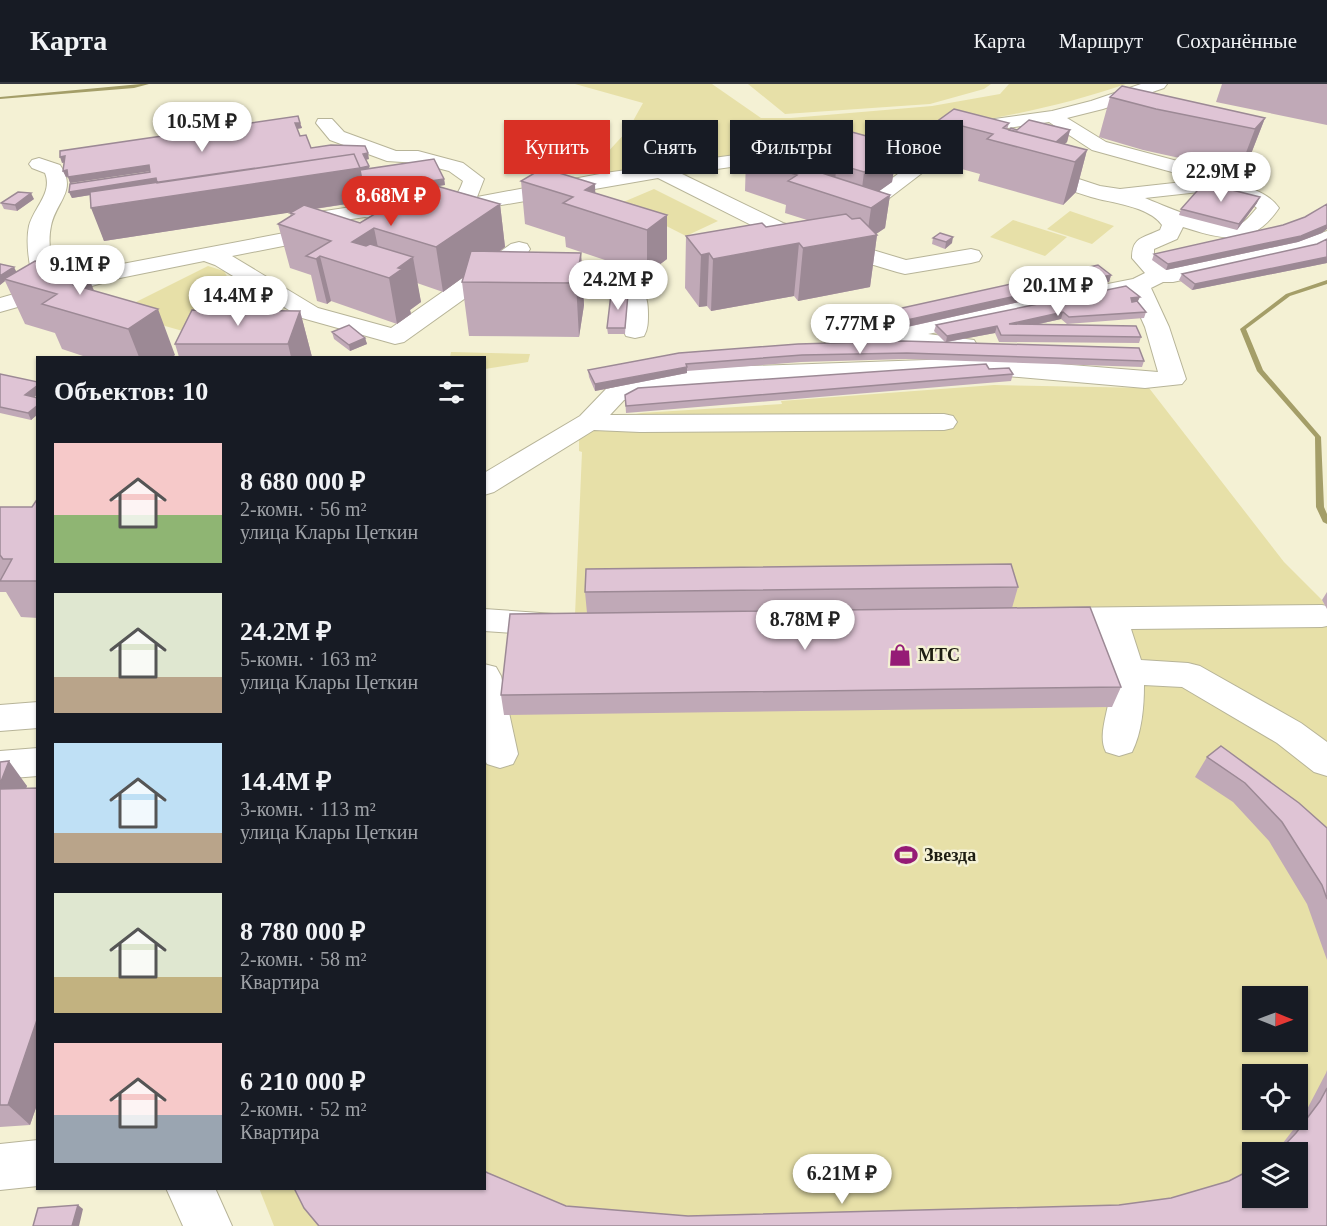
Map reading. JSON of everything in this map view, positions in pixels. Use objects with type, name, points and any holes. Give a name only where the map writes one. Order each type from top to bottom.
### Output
[{"type":"street","points":[[963,129],[1052,116],[1097,105],[1158,84]]},
{"type":"street","points":[[1097,105],[1128,115]]},
{"type":"street","points":[[1052,116],[1085,159],[1208,174],[1216,183]]},
{"type":"street","points":[[326,123],[337,136],[394,157],[418,157],[456,167],[474,179],[459,216]]},
{"type":"street","points":[[830,198],[864,208],[916,170],[863,144],[853,145]]},
{"type":"street","points":[[963,145],[967,146]]},
{"type":"street","points":[[39,164],[53,169],[58,179],[58,189],[39,226],[41,273],[48,291]]},
{"type":"street","points":[[1017,164],[1097,192],[1120,195],[1216,183],[1258,197],[1269,208],[1248,229],[1236,232],[1166,215],[1120,195]]},
{"type":"street","points":[[0,305],[117,272],[434,210],[440,218],[459,216],[549,188],[640,174]]},
{"type":"street","points":[[664,174],[765,241],[811,237],[904,267],[971,256]]},
{"type":"street","points":[[549,188],[582,204]]},
{"type":"street","points":[[151,244],[369,210],[393,212],[405,216]]},
{"type":"street","points":[[486,485],[589,422],[615,394],[695,375],[984,366],[1145,380],[1173,379],[1169,362],[1145,327],[1148,280],[1143,246],[1169,234],[1173,225],[1166,215]]},
{"type":"street","points":[[1018,346],[946,345],[882,336],[1306,246],[1327,237]]},
{"type":"street","points":[[117,272],[114,259],[128,248]]},
{"type":"street","points":[[206,255],[223,260],[310,313],[395,337],[523,258],[617,281],[631,290],[636,301],[634,331]]},
{"type":"street","points":[[237,270],[242,287],[252,302]]},
{"type":"street","points":[[79,282],[109,300]]},
{"type":"street","points":[[1137,352],[1169,362]]},
{"type":"street","points":[[589,422],[640,424],[945,422]]},
{"type":"street","points":[[1015,620],[1322,616]]},
{"type":"street","points":[[1110,618],[1119,638],[1128,672],[1128,705],[1119,742]]},
{"type":"street","points":[[486,620],[540,626],[587,625]]},
{"type":"street","points":[[1128,672],[1188,675],[1289,733],[1327,762]]},
{"type":"street","points":[[486,686],[500,754]]},
{"type":"street","points":[[0,718],[36,715]]},
{"type":"street","points":[[0,765],[36,762]]},
{"type":"street","points":[[0,1167],[36,1163]]},
{"type":"street","points":[[191,1190],[208,1226]]},
{"type":"shaded area","points":[[575,84],[712,84],[761,118],[791,118],[932,106],[1000,94],[1009,84],[1126,84],[1086,97],[963,124],[963,120],[865,120],[865,138],[853,139],[853,120],[730,120],[730,155],[718,157],[718,120],[634,120],[643,103]]},
{"type":"shaded area","points":[[748,84],[991,84],[984,89],[930,104],[785,114]]},
{"type":"shaded area","points":[[622,137],[622,172],[605,175],[603,174],[610,174],[610,150]]},
{"type":"shaded area","points":[[654,189],[718,221],[686,236],[621,203]]},
{"type":"shaded area","points":[[1070,211],[1114,226],[1092,244],[1047,229]]},
{"type":"shaded area","points":[[1013,220],[1067,237],[1045,256],[990,237]]},
{"type":"shaded area","points":[[208,266],[224,271],[238,296],[204,337],[165,326],[130,305]]},
{"type":"shaded area","points":[[451,352],[530,354],[528,362],[486,369],[486,356],[450,356]]},
{"type":"shaded area","name":"Звезда","points":[[994,385],[1149,388],[1284,562],[1322,600],[1327,609],[1327,1226],[274,1226],[260,1190],[486,1190],[486,713],[575,615],[582,452],[579,451],[579,432],[621,417],[641,413],[782,404],[781,401]]},
{"type":"building","points":[[1122,86],[1265,118],[1255,129],[1156,109],[1110,97]]},
{"type":"building","points":[[954,109],[1009,123],[1003,128],[1087,150],[1075,162],[987,139],[993,134],[963,126],[963,120],[939,120]]},
{"type":"building","points":[[298,116],[300,123],[295,123],[300,136],[306,135],[311,148],[331,145],[365,146],[368,153],[363,154],[369,166],[360,168],[354,154],[157,183],[156,178],[69,192],[70,184],[150,172],[149,165],[68,177],[67,170],[63,171],[65,156],[60,157],[60,151]]},
{"type":"building","points":[[1029,120],[1070,130],[1056,142],[1009,130],[1011,128],[1017,130]]},
{"type":"building","points":[[853,132],[865,136],[864,172],[853,169]]},
{"type":"building","points":[[354,154],[360,168],[91,208],[90,192]]},
{"type":"building","points":[[434,159],[444,179],[364,191],[360,170]]},
{"type":"building","points":[[533,174],[562,174],[595,184],[585,190],[667,215],[647,230],[563,203],[573,197],[521,181]]},
{"type":"building","points":[[794,174],[825,174],[890,195],[871,208],[788,181],[797,175]]},
{"type":"building","points":[[426,183],[500,204],[436,247],[374,228],[352,242],[366,246],[370,244],[413,257],[389,278],[320,256],[316,259],[306,256],[331,241],[278,224],[294,214],[290,213],[304,205],[360,223]]},
{"type":"building","points":[[1204,183],[1260,197],[1239,224],[1181,209]]},
{"type":"building","points":[[18,192],[31,193],[15,205],[1,203]]},
{"type":"building","points":[[1327,204],[1327,225],[1301,236],[1168,264],[1154,254],[1283,225],[1305,217]]},
{"type":"building","points":[[846,214],[852,219],[860,218],[877,235],[803,248],[799,243],[713,259],[709,253],[701,255],[686,236],[762,223],[766,227]]},
{"type":"building","points":[[940,233],[953,237],[946,242],[933,238]]},
{"type":"building","points":[[1327,239],[1327,257],[1195,284],[1182,274],[1317,244]]},
{"type":"building","points":[[471,251],[581,253],[576,283],[462,282]]},
{"type":"building","points":[[35,261],[88,276],[74,285],[158,309],[128,329],[42,304],[57,294],[4,279]]},
{"type":"building","points":[[0,264],[14,267],[0,276]]},
{"type":"building","points":[[1098,265],[1111,275],[830,337],[820,326]]},
{"type":"building","points":[[1126,286],[1140,297],[1131,298],[1132,302],[1137,301],[1146,312],[1069,317],[1063,312],[1009,324],[1136,326],[1141,337],[1001,335],[997,326],[947,336],[936,325]]},
{"type":"building","points":[[611,294],[628,294],[625,328],[607,328]]},
{"type":"building","points":[[192,310],[300,311],[288,344],[175,344]]},
{"type":"building","points":[[349,325],[365,338],[349,345],[332,332]]},
{"type":"building","points":[[903,341],[1139,348],[1144,361],[907,353],[802,355],[686,364],[687,367],[595,384],[588,370],[679,353],[798,344]]},
{"type":"building","points":[[986,364],[989,369],[1009,368],[1013,374],[626,406],[625,395],[638,388]]},
{"type":"building","points":[[0,374],[36,382],[36,387],[25,395],[36,398],[36,407],[28,413],[0,407]]},
{"type":"building","points":[[36,501],[36,581],[0,581],[12,559],[3,559],[0,555],[0,507],[32,507]]},
{"type":"building","points":[[1011,564],[1018,587],[585,592],[586,569]]},
{"type":"building","points":[[1090,607],[1121,687],[501,695],[510,614]]},
{"type":"building","points":[[1221,746],[1299,803],[1327,828],[1327,899],[1322,885],[1282,822],[1245,783],[1207,757]]},
{"type":"building","points":[[9,761],[0,784],[0,762]]},
{"type":"building","points":[[36,788],[36,1023],[8,1105],[0,1105],[0,789]]},
{"type":"building","points":[[1327,1088],[1327,1226],[319,1226],[304,1208],[295,1190],[486,1190],[486,1172],[566,1206],[688,1216],[1119,1205],[1171,1198],[1229,1181],[1242,1174],[1242,1208],[1308,1208],[1308,1142],[1287,1142],[1298,1130],[1308,1130],[1308,1117]]},
{"type":"building","points":[[78,1205],[72,1226],[33,1226],[38,1208]]},
{"type":"waterway","points":[[0,98],[147,84]]},
{"type":"waterway","points":[[1327,282],[1288,295],[1243,329],[1260,371],[1318,437],[1320,507],[1327,522]]},
{"type":"place","name":"МТС","points":[[900,655]]},
{"type":"place","name":"Звезда","points":[[906,855]]}]
